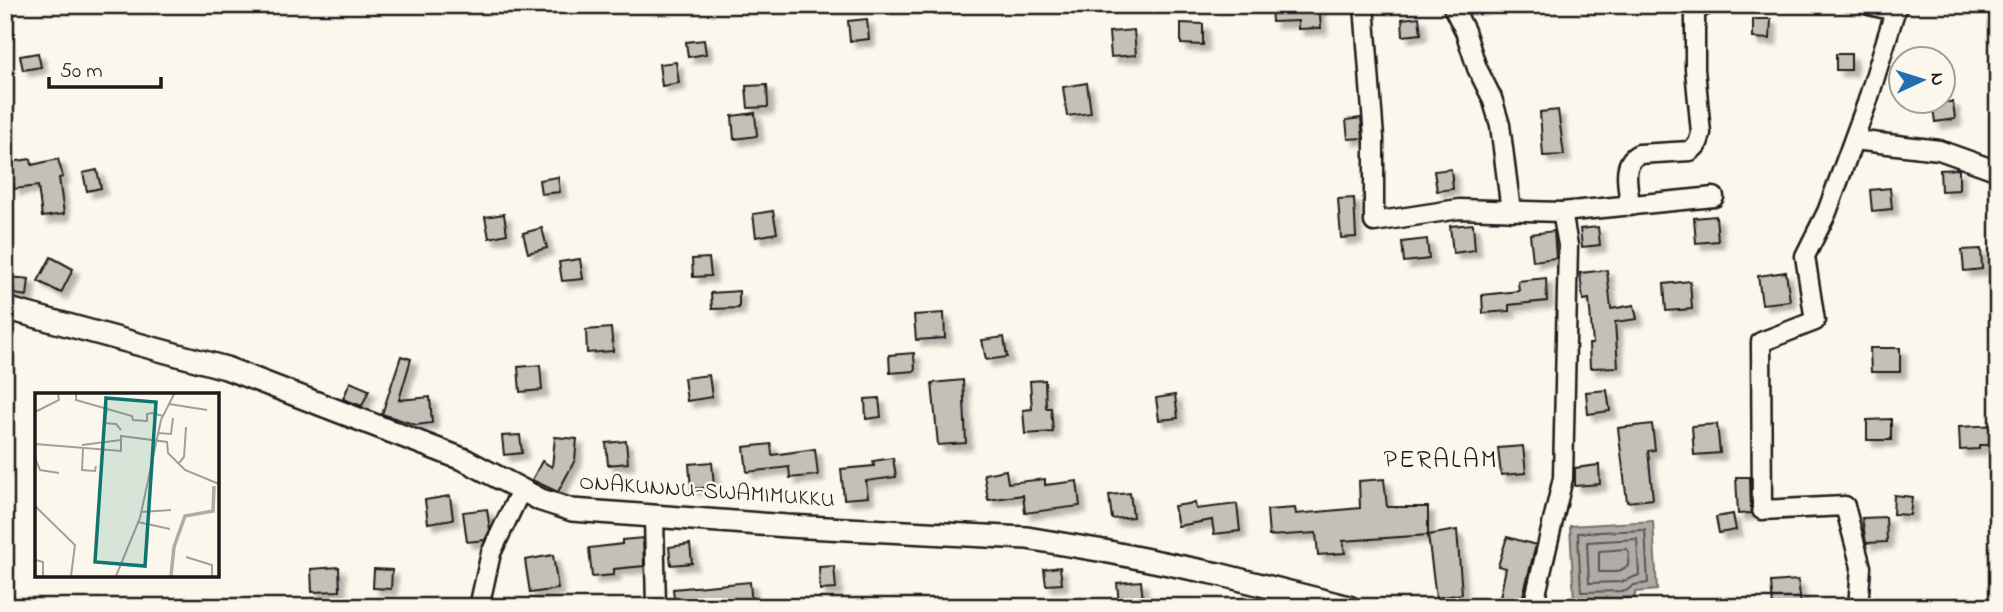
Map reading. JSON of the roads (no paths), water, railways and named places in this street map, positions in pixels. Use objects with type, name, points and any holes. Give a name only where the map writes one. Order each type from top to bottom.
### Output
[{"type":"street","points":[[1364,5],[1374,138],[1374,222],[1459,209],[1562,212],[1714,197]]},
{"type":"street","points":[[1452,5],[1492,98],[1500,125],[1511,211]]},
{"type":"street","points":[[1630,206],[1627,165],[1632,158],[1639,154],[1690,150],[1697,147],[1699,142],[1701,133],[1695,69],[1695,11],[1706,5]]},
{"type":"street","points":[[1858,607],[1861,567],[1845,506],[1762,510],[1761,342],[1815,321],[1805,256],[1828,212],[1896,8],[1869,5]]},
{"type":"street","points":[[1854,140],[1939,150],[1998,171]]},
{"type":"street","points":[[1532,607],[1563,478],[1568,245],[1562,212]]},
{"type":"street","name":"ONAKUNNU-SWAMIMUKKU","points":[[5,308],[226,368],[465,460],[541,500],[572,510],[654,518],[1027,538],[1219,574],[1349,607]]},
{"type":"street","points":[[480,607],[491,553],[521,489]]},
{"type":"street","points":[[654,518],[656,607]]},
{"type":"water","points":[[1653,521],[1657,590],[1635,592],[1635,597],[1574,601],[1570,526]]},
{"type":"district","name":"PERALAM","points":[[1441,461]]}]
